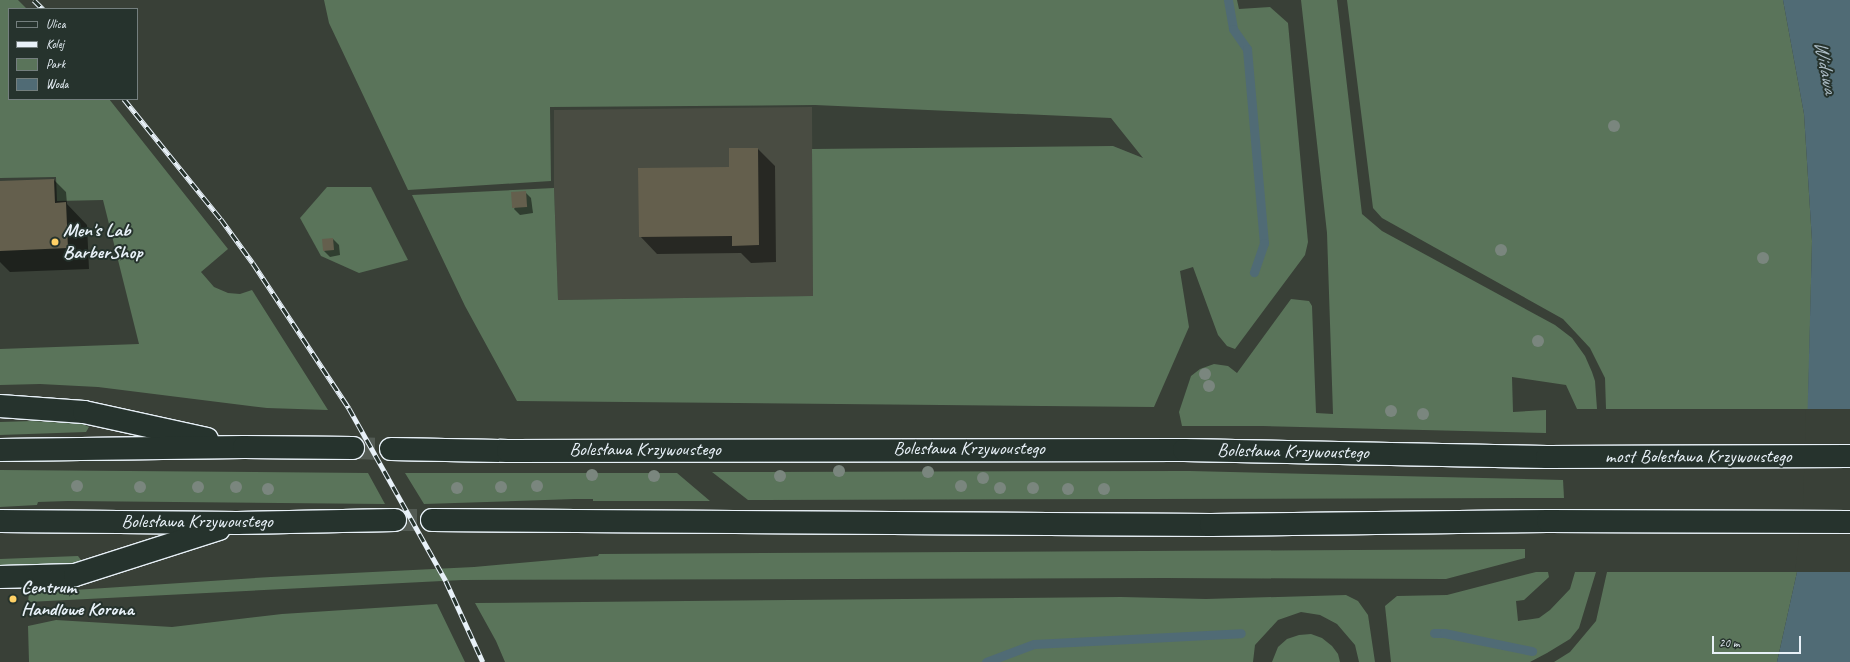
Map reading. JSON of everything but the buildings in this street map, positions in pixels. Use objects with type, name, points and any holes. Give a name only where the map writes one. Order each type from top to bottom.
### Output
[{"type":"main road","points":[[0,406],[84,412],[244,446]]},
{"type":"main road","points":[[0,450],[244,446],[353,448]]},
{"type":"main road","name":"Bolesława Krzywoustego","points":[[391,449],[508,451],[1184,450],[1546,457]]},
{"type":"main road","name":"most Bolesława Krzywoustego","points":[[1546,457],[1850,456]]},
{"type":"main road","name":"Bolesława Krzywoustego","points":[[0,521],[237,523],[395,520]]},
{"type":"main road","points":[[432,520],[1211,525],[1548,521],[1850,522]]},
{"type":"main road","points":[[0,577],[75,575],[237,523]]},
{"type":"shaded area","points":[[812,107],[813,296],[558,300],[554,188],[554,110]]},
{"type":"green space","points":[[0,0],[18,0],[26,8],[8,8],[8,100],[110,100],[228,249],[201,272],[214,287],[228,293],[240,294],[252,290],[328,410],[267,408],[98,387],[40,384],[0,385],[0,349],[139,344],[103,200],[57,201],[56,177],[0,178]]},
{"type":"green space","points":[[324,0],[1237,0],[1239,9],[1270,7],[1288,23],[1308,242],[1305,255],[1235,349],[1227,346],[1218,335],[1193,267],[1180,271],[1189,327],[1154,407],[517,401],[465,306],[412,195],[554,188],[558,300],[813,296],[812,149],[1113,146],[1143,158],[1111,118],[815,105],[550,107],[551,181],[408,190],[329,23]]},
{"type":"green space","points":[[1301,0],[1337,0],[1362,214],[1382,231],[1555,325],[1572,338],[1585,356],[1592,372],[1595,381],[1597,409],[1577,409],[1566,385],[1512,377],[1513,412],[1546,410],[1546,433],[1263,426],[1182,426],[1179,412],[1191,376],[1200,369],[1214,364],[1228,366],[1237,373],[1291,299],[1309,301],[1312,306],[1316,413],[1333,414],[1327,233]]},
{"type":"green space","points":[[1347,0],[1783,0],[1804,114],[1812,241],[1808,409],[1606,409],[1605,378],[1590,348],[1563,319],[1382,218],[1373,208]]},
{"type":"green space","points":[[327,187],[371,187],[408,260],[359,273],[321,256],[300,218]]},
{"type":"green space","points":[[32,421],[83,424],[89,427],[86,432],[0,435],[0,422]]},
{"type":"green space","points":[[0,470],[368,473],[385,504],[68,501],[38,502],[37,505],[0,507]]},
{"type":"green space","points":[[1190,471],[1563,480],[1564,498],[748,500],[712,472]]},
{"type":"green space","points":[[405,473],[677,473],[710,501],[593,501],[593,499],[575,499],[424,504]]},
{"type":"green space","points":[[1525,549],[1525,558],[1446,579],[1165,578],[462,580],[28,602],[29,593],[271,577],[474,567],[598,556],[599,554]]},
{"type":"green space","points":[[78,556],[81,560],[77,563],[0,569],[0,559]]},
{"type":"green space","points":[[1536,572],[1548,572],[1549,577],[1524,600],[1516,601],[1518,621],[1539,618],[1550,610],[1570,589],[1575,572],[1596,572],[1579,628],[1570,639],[1530,662],[1391,662],[1385,606],[1397,596],[1447,595]]},
{"type":"green space","points":[[1607,572],[1797,572],[1777,662],[1554,662],[1570,652],[1596,621]]},
{"type":"green space","points":[[1346,595],[1358,601],[1368,615],[1375,662],[1359,662],[1355,645],[1337,624],[1320,615],[1301,612],[1278,620],[1255,645],[1253,662],[505,662],[496,641],[475,603],[1121,597],[1206,599]]},
{"type":"green space","points":[[437,604],[465,662],[29,662],[28,626],[56,620],[172,627],[282,614]]},
{"type":"green space","points":[[1311,634],[1322,638],[1332,646],[1338,654],[1340,662],[1272,662],[1278,647],[1287,639],[1299,635]]},
{"type":"water","name":"Widawa","points":[[1783,0],[1850,0],[1850,662],[1777,662],[1797,572],[1805,508],[1812,241],[1804,114]]},
{"type":"pier","points":[[1806,409],[1850,409],[1850,572],[1795,572],[1803,507]]},
{"type":"waterway","points":[[1228,0],[1233,29],[1247,49],[1264,243],[1254,272]]},
{"type":"waterway","points":[[986,662],[1034,644],[1241,633]]},
{"type":"waterway","points":[[1434,633],[1444,633],[1532,651]]},
{"type":"tunnel","points":[[353,448],[391,449]]},
{"type":"tunnel","points":[[395,520],[432,520]]},
{"type":"railway","points":[[34,0],[42,8]]},
{"type":"railway","points":[[125,100],[221,219],[253,263],[349,408],[446,581],[483,662]]},
{"type":"place","name":"Men's Lab BarberShop","points":[[55,242]]},
{"type":"place","name":"Centrum Handlowe Korona","points":[[13,599]]}]
